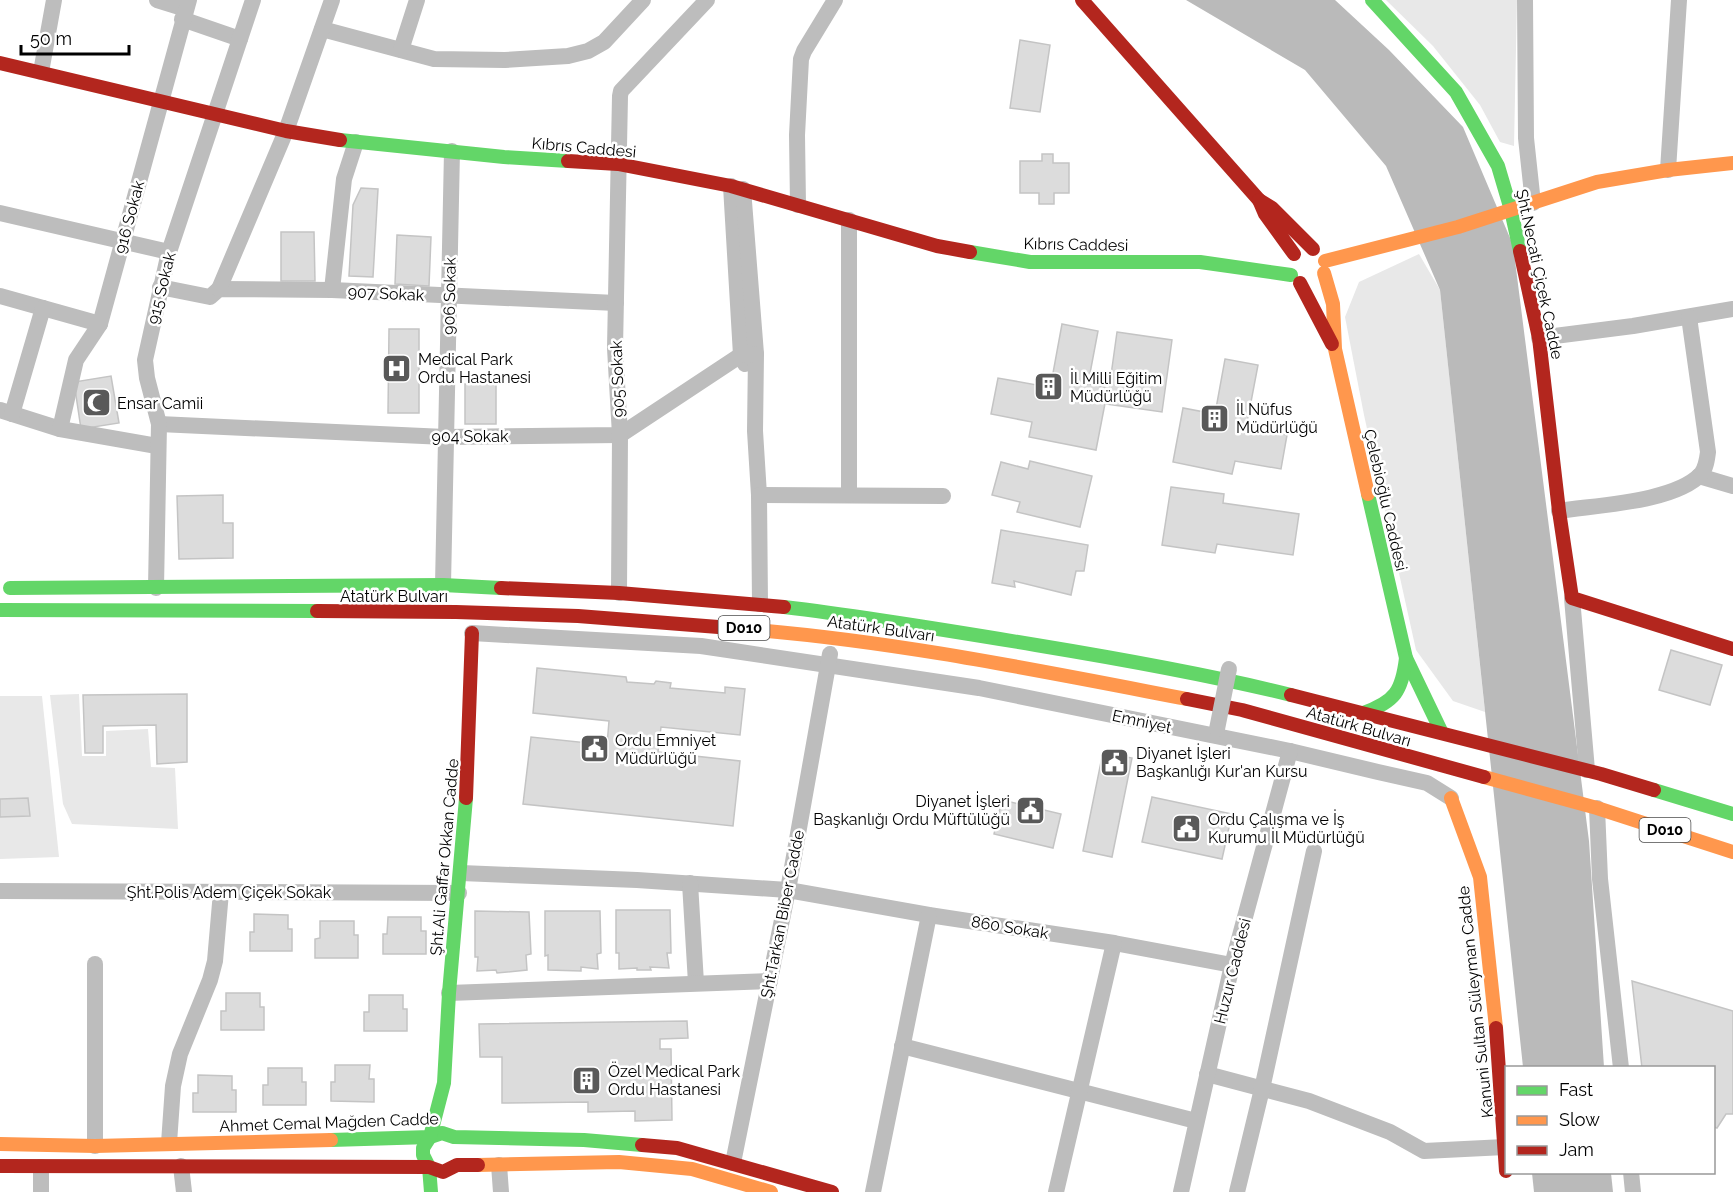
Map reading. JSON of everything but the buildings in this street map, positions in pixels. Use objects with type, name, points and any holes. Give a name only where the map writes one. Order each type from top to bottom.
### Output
[{"type":"main road","points":[[1082,0],[1259,200],[1272,208],[1323,256],[1325,267],[1322,278],[1312,284],[1296,279],[1289,268],[1289,256],[1259,200]]},
{"type":"main road","name":"Şht.Necati Çiçek Cadde","points":[[1372,0],[1456,92],[1498,166],[1511,210],[1539,338],[1559,511],[1572,598]]},
{"type":"main road","name":"Kıbrıs Caddesi","points":[[0,63],[286,131],[356,142],[504,157],[618,164],[737,187],[937,246],[1030,262],[1200,262],[1296,279]]},
{"type":"main road","points":[[1325,267],[1597,182],[1668,170],[1733,163]]},
{"type":"main road","points":[[1289,256],[1302,249],[1313,249]]},
{"type":"main road","name":"Kıbrıs Caddesi","points":[[1200,262],[1216,258],[1259,257]]},
{"type":"main road","name":"Çelebioğlu Caddesi","points":[[1325,267],[1333,304],[1335,349],[1406,658]]},
{"type":"main road","name":"Çelebioğlu Caddesi","points":[[1296,279],[1335,349]]},
{"type":"main road","name":"Atatürk Bulvarı","points":[[0,588],[443,585],[619,593],[760,604],[871,617],[1204,669],[1363,713],[1594,772],[1733,814]]},
{"type":"main road","points":[[1572,598],[1733,649]]},
{"type":"main road","name":"Atatürk Bulvarı","points":[[0,610],[456,612],[578,616],[790,632],[988,660],[1255,714],[1597,808],[1733,852]]},
{"type":"main road","name":"Şht.Ali Gaffar Okkan Cadde","points":[[431,1192],[429,1167],[423,1155],[444,1083],[449,993],[469,761],[471,633]]},
{"type":"main road","points":[[1363,713],[1382,707],[1395,695],[1404,681],[1406,658]]},
{"type":"main road","points":[[1406,658],[1442,733]]},
{"type":"main road","name":"Kanuni Sultan Süleyman Cadde","points":[[1451,798],[1480,877],[1499,1057],[1505,1148]]},
{"type":"main road","name":"Şht.Ali Gaffar Okkan Cadde","points":[[444,1083],[452,1127],[462,1153],[449,1183]]},
{"type":"main road","name":"Ahmet Cemal Mağden Cadde","points":[[0,1144],[95,1146],[430,1137],[452,1127],[677,1148],[832,1192]]},
{"type":"main road","points":[[0,1167],[429,1167],[441,1172],[457,1165],[619,1162],[692,1169],[743,1188],[771,1192]]},
{"type":"street","points":[[41,72],[54,0]]},
{"type":"street","points":[[157,0],[186,10],[240,39]]},
{"type":"street","name":"915 Sokak","points":[[156,588],[159,424],[144,360],[169,252],[253,0]]},
{"type":"street","points":[[219,289],[286,131],[332,0]]},
{"type":"street","points":[[401,50],[417,0]]},
{"type":"street","points":[[322,29],[434,59],[505,60],[567,56],[588,51],[604,42],[643,0]]},
{"type":"street","name":"905 Sokak","points":[[619,593],[620,435],[615,348],[621,91],[707,0]]},
{"type":"street","points":[[798,205],[797,135],[801,59],[835,0]]},
{"type":"street","points":[[1525,0],[1526,138],[1533,203]]},
{"type":"street","points":[[1668,170],[1679,0]]},
{"type":"street","name":"916 Sokak","points":[[60,429],[76,360],[100,324],[186,10]]},
{"type":"street","points":[[332,290],[344,179],[356,142]]},
{"type":"street","name":"906 Sokak","points":[[443,585],[452,151]]},
{"type":"street","points":[[737,187],[749,354],[756,390],[760,604]]},
{"type":"street","points":[[0,213],[169,252]]},
{"type":"street","points":[[849,220],[849,495]]},
{"type":"street","name":"907 Sokak","points":[[160,287],[210,297],[219,289],[332,290],[616,303]]},
{"type":"street","points":[[0,296],[100,324]]},
{"type":"street","points":[[43,308],[6,412],[60,429],[157,446]]},
{"type":"street","points":[[1539,338],[1733,309]]},
{"type":"street","points":[[1559,511],[1654,497],[1676,490],[1704,469],[1708,452],[1689,316]]},
{"type":"street","points":[[620,435],[749,354]]},
{"type":"street","name":"904 Sokak","points":[[159,424],[445,437],[620,435]]},
{"type":"street","points":[[1693,479],[1733,486]]},
{"type":"street","points":[[759,495],[943,496]]},
{"type":"street","points":[[1572,598],[1594,772]]},
{"type":"street","name":"Emniyet","points":[[471,633],[701,646],[979,688],[1290,751],[1427,783],[1451,798]]},
{"type":"street","name":"Şht.Tarkan Biber Cadde","points":[[733,1163],[788,890],[832,638]]},
{"type":"street","points":[[1217,729],[1229,669]]},
{"type":"street","points":[[1246,743],[1255,714]]},
{"type":"street","name":"Huzur Caddesi","points":[[1181,1192],[1232,965],[1290,751]]},
{"type":"street","points":[[1597,808],[1600,879],[1621,1066]]},
{"type":"street","points":[[1237,1192],[1314,851]]},
{"type":"street","name":"860 Sokak","points":[[461,873],[690,883],[788,890],[929,915],[1114,943],[1232,965]]},
{"type":"street","points":[[690,883],[696,983]]},
{"type":"street","name":"Şht.Polis Adem Çiçek Sokak","points":[[0,891],[459,893]]},
{"type":"street","points":[[169,1143],[173,1086],[180,1054],[210,980],[215,961],[221,892]]},
{"type":"street","points":[[873,1192],[929,915]]},
{"type":"street","points":[[1056,1192],[1114,943]]},
{"type":"street","points":[[95,964],[95,1146]]},
{"type":"street","points":[[449,993],[770,981]]},
{"type":"street","points":[[902,1046],[1196,1121]]},
{"type":"street","points":[[1207,1074],[1309,1101],[1390,1132],[1424,1151],[1505,1148]]},
{"type":"street","points":[[499,1165],[501,1192]]},
{"type":"street","points":[[181,1166],[184,1192]]},
{"type":"street","points":[[41,1167],[41,1192]]},
{"type":"street","points":[[1631,1174],[1633,1192]]},
{"type":"shaded area","points":[[1186,0],[1335,0],[1389,50],[1463,127],[1513,245],[1589,841],[1604,1066],[1523,1066],[1440,290],[1386,166],[1305,70]]},
{"type":"shaded area","points":[[1386,0],[1517,0],[1514,146],[1500,142],[1480,105],[1433,46]]},
{"type":"shaded area","points":[[1419,254],[1440,290],[1485,712],[1453,701],[1416,650],[1364,415],[1345,317],[1359,282]]},
{"type":"shaded area","points":[[79,694],[82,756],[106,756],[106,731],[148,729],[151,767],[175,768],[178,829],[72,824],[63,804],[50,695]]},
{"type":"shaded area","points":[[0,696],[42,696],[59,857],[0,859]]},
{"type":"shaded area","points":[[1532,1174],[1611,1174],[1613,1192],[1534,1192]]},
{"type":"traffic: fast","points":[[1372,0],[1456,92],[1498,166],[1520,251]]},
{"type":"traffic: fast","points":[[340,140],[504,157],[568,161]]},
{"type":"traffic: fast","points":[[970,252],[1030,262],[1200,262],[1291,275]]},
{"type":"traffic: fast","points":[[1368,494],[1406,658],[1442,733]]},
{"type":"traffic: fast","points":[[10,588],[443,585],[501,588]]},
{"type":"traffic: fast","points":[[784,607],[910,624],[1100,656],[1291,695]]},
{"type":"traffic: fast","points":[[0,610],[317,611]]},
{"type":"traffic: fast","points":[[1363,713],[1383,704],[1395,694],[1402,679],[1406,658]]},
{"type":"traffic: fast","points":[[1654,790],[1733,814]]},
{"type":"traffic: fast","points":[[431,1192],[429,1167],[423,1155],[423,1148],[430,1137],[444,1083],[449,993],[466,798]]},
{"type":"traffic: fast","points":[[331,1140],[430,1137],[442,1133],[454,1137],[584,1140],[642,1145]]},
{"type":"traffic: slow","points":[[1325,261],[1458,227],[1597,182],[1668,170],[1733,163]]},
{"type":"traffic: slow","points":[[1324,273],[1333,304],[1335,349],[1368,494]]},
{"type":"traffic: slow","points":[[731,628],[903,648],[1187,699]]},
{"type":"traffic: slow","points":[[1484,777],[1597,808],[1733,852]]},
{"type":"traffic: slow","points":[[1451,798],[1480,877],[1496,1028]]},
{"type":"traffic: slow","points":[[0,1144],[95,1146],[331,1140]]},
{"type":"traffic: slow","points":[[478,1165],[619,1162],[692,1169],[771,1192]]},
{"type":"traffic: jam","points":[[1082,0],[1259,200]]},
{"type":"traffic: jam","points":[[0,63],[286,131],[340,140]]},
{"type":"traffic: jam","points":[[568,161],[618,164],[731,186],[937,246],[970,252]]},
{"type":"traffic: jam","points":[[1294,254],[1265,214],[1259,200],[1272,208],[1313,249]]},
{"type":"traffic: jam","points":[[1520,251],[1539,338],[1559,511],[1572,598],[1733,649]]},
{"type":"traffic: jam","points":[[1300,283],[1332,344]]},
{"type":"traffic: jam","points":[[501,588],[619,593],[784,607]]},
{"type":"traffic: jam","points":[[317,611],[578,616],[731,628]]},
{"type":"traffic: jam","points":[[466,798],[472,633]]},
{"type":"traffic: jam","points":[[1291,695],[1601,774],[1654,790]]},
{"type":"traffic: jam","points":[[1187,699],[1242,710],[1484,777]]},
{"type":"traffic: jam","points":[[1496,1028],[1505,1157]]},
{"type":"traffic: jam","points":[[642,1145],[677,1148],[832,1192]]},
{"type":"traffic: jam","points":[[0,1166],[429,1167],[443,1172],[457,1165],[478,1165]]},
{"type":"place","name":"Medical Park Ordu Hastanesi","points":[[397,368]]},
{"type":"place","name":"İl Milli Eğitim Müdürlüğü","points":[[1049,387]]},
{"type":"place","name":"Ensar Camii","points":[[96,403]]},
{"type":"place","name":"İl Nüfus Müdürlüğü","points":[[1215,418]]},
{"type":"place","name":"Ordu Emniyet Müdürlüğü","points":[[594,749]]},
{"type":"place","name":"Diyanet İşleri Başkanlığı Kur'an Kursu","points":[[1115,762]]},
{"type":"place","name":"Diyanet İşleri Başkanlığı Ordu Müftülüğü","points":[[1031,810]]},
{"type":"place","name":"Ordu Çalışma ve İş Kurumu İl Müdürlüğü","points":[[1187,828]]},
{"type":"place","name":"Özel Medical Park Ordu Hastanesi","points":[[587,1080]]}]
